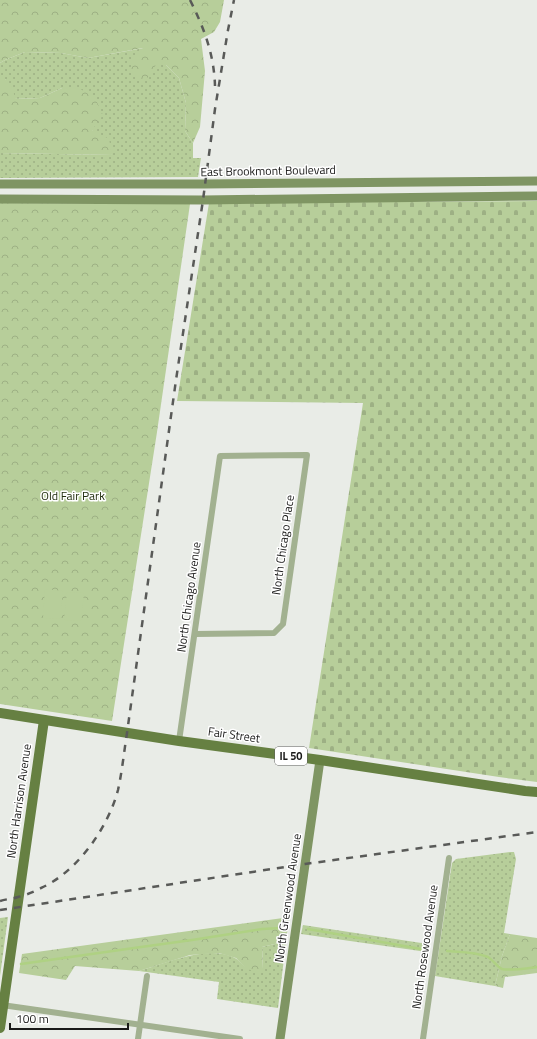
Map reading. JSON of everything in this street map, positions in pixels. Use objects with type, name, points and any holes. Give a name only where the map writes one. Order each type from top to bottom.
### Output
[{"type":"main road","name":"East Brookmont Boulevard","points":[[0,184],[537,181]]},
{"type":"main road","points":[[0,200],[203,200],[537,196]]},
{"type":"main road","name":"Fair Street","points":[[0,713],[179,741],[537,792]]},
{"type":"main road","name":"North Harrison Avenue","points":[[0,1028],[2,1005],[44,720]]},
{"type":"main road","name":"North Greenwood Avenue","points":[[280,1039],[320,760]]},
{"type":"street","name":"North Chicago Avenue","points":[[179,741],[220,456],[307,455]]},
{"type":"street","name":"North Chicago Place","points":[[195,634],[274,633],[283,624],[307,455]]},
{"type":"street","name":"North Rosewood Avenue","points":[[423,1039],[449,858]]},
{"type":"street","points":[[138,1039],[147,976]]},
{"type":"street","points":[[2,1005],[240,1039]]},
{"type":"green space","points":[[0,0],[224,0],[220,22],[214,32],[201,39],[205,71],[200,127],[193,143],[185,131],[186,103],[179,78],[166,65],[156,65],[146,80],[131,74],[131,63],[143,48],[88,58],[61,53],[25,52],[0,63]]},
{"type":"green space","points":[[144,48],[156,65],[166,65],[179,78],[186,103],[185,131],[193,143],[193,158],[201,158],[198,177],[0,178],[0,153],[112,155],[62,88],[40,98],[14,99],[5,79],[0,79],[0,63],[25,52],[61,53],[88,58]]},
{"type":"green space","points":[[0,79],[5,79],[13,89],[15,99],[40,98],[62,88],[80,89],[94,96],[103,115],[92,130],[109,139],[112,155],[0,153]]},
{"type":"green space","points":[[537,201],[537,782],[309,748],[363,403],[177,401],[209,203]]},
{"type":"green space","name":"Old Fair Park","points":[[0,203],[190,204],[157,432],[112,721],[0,704]]},
{"type":"green space","points":[[45,589],[63,591],[60,619],[43,618]]},
{"type":"green space","points":[[67,592],[84,593],[81,621],[64,620]]},
{"type":"green space","points":[[514,852],[516,859],[504,933],[510,934],[502,956],[495,986],[435,976],[452,863],[456,859]]},
{"type":"green space","points":[[8,917],[0,976],[0,918]]},
{"type":"green space","points":[[289,917],[278,1008],[217,999],[219,982],[139,971],[187,956],[213,953],[225,954],[235,958],[247,968],[263,968],[262,947],[279,943],[283,918]]},
{"type":"green space","points":[[283,918],[279,943],[262,947],[263,969],[257,972],[247,969],[236,958],[219,953],[190,955],[139,971],[75,966],[66,980],[19,973],[22,954]]},
{"type":"green space","points":[[303,925],[428,944],[427,952],[301,934]]},
{"type":"green space","points":[[510,934],[537,938],[537,973],[505,977],[503,988],[495,986],[502,956]]},
{"type":"waterway","points":[[21,964],[262,929],[281,928]]},
{"type":"waterway","points":[[308,929],[421,949]]},
{"type":"waterway","points":[[447,951],[468,952],[483,955],[490,958],[498,967],[505,970],[537,967]]},
{"type":"railway","points":[[190,0],[200,21],[210,52],[213,63],[215,86]]},
{"type":"railway","points":[[0,901],[16,898],[33,892],[54,881],[79,860],[99,833],[107,819],[118,790],[215,109],[234,0]]},
{"type":"railway","points":[[0,910],[305,864],[537,832]]}]
